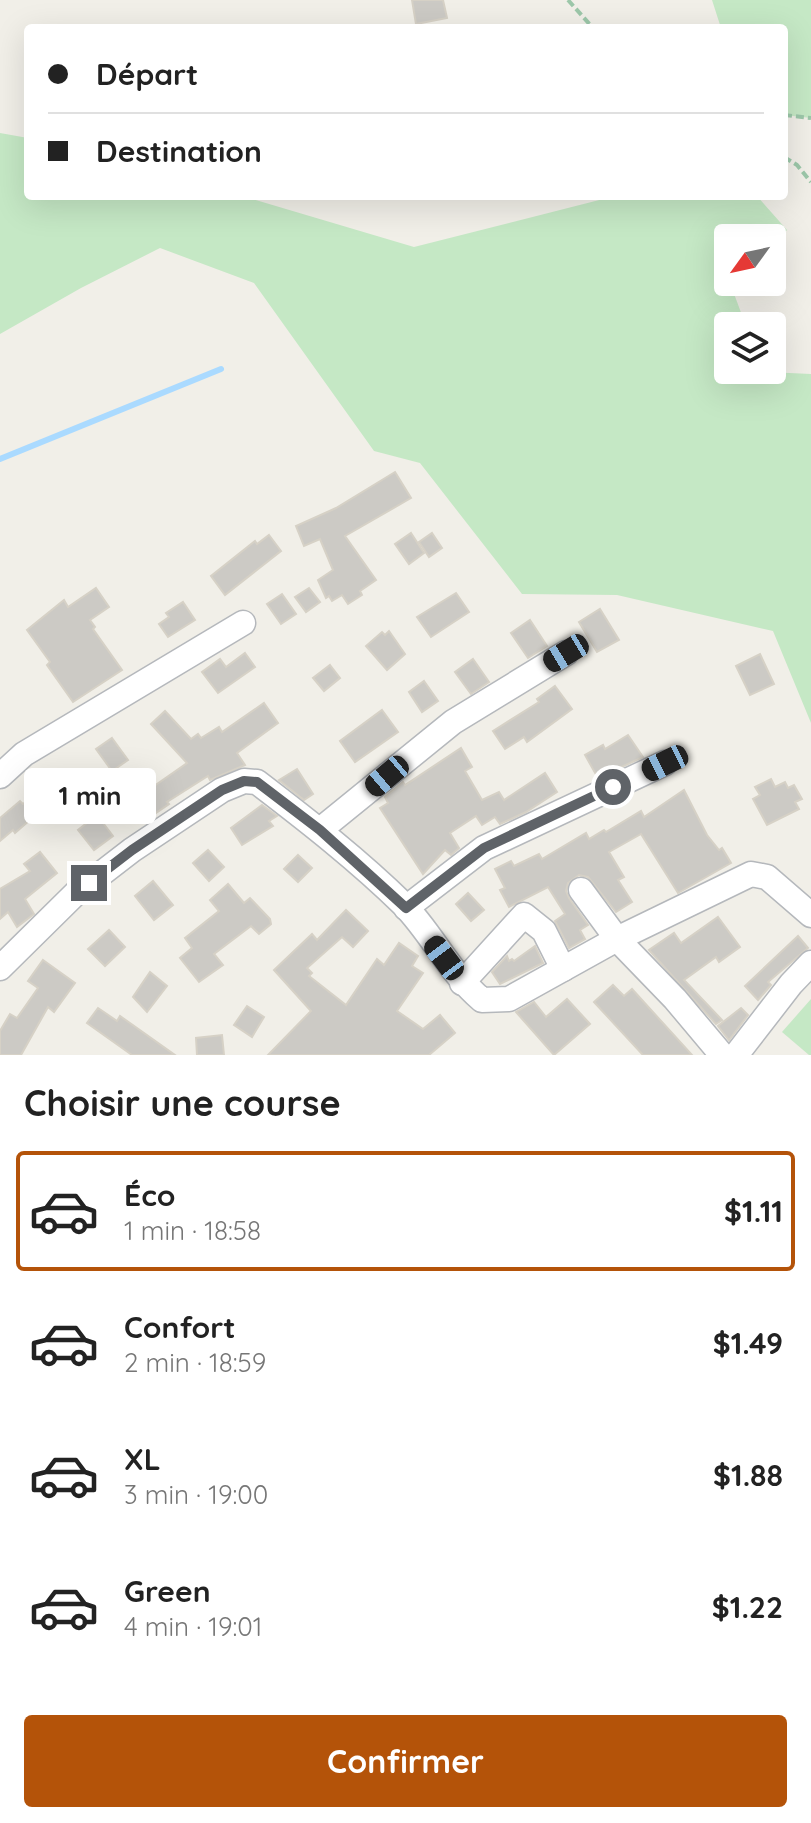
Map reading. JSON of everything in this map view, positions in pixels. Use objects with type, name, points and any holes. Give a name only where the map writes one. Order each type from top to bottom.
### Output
[{"type":"street","points":[[0,776],[24,754],[243,623]]},
{"type":"street","points":[[320,830],[453,722],[566,653]]},
{"type":"street","points":[[406,908],[484,848],[665,763]]},
{"type":"street","points":[[0,968],[75,894],[132,850],[244,781],[257,782],[320,830],[406,908],[462,983],[482,1000],[509,999],[617,939],[751,874],[767,877],[811,915]]},
{"type":"street","points":[[581,890],[617,939],[675,999],[722,1055]]},
{"type":"street","points":[[462,983],[524,915],[544,931],[563,969]]},
{"type":"street","points":[[736,1055],[811,963]]},
{"type":"path","points":[[568,0],[589,24]]},
{"type":"path","points":[[788,115],[811,118]]},
{"type":"path","points":[[788,159],[811,182]]},
{"type":"green space","points":[[712,0],[811,0],[811,118],[788,115],[788,24],[720,24]]},
{"type":"green space","points":[[0,133],[24,137],[24,200],[255,200],[414,247],[599,200],[761,200],[782,224],[714,224],[714,296],[735,296],[741,312],[714,312],[714,384],[786,384],[786,373],[811,374],[811,723],[773,631],[617,595],[522,594],[420,463],[374,451],[254,283],[160,248],[0,334]]},
{"type":"green space","points":[[811,999],[811,1055],[809,1055],[782,1032]]},
{"type":"building","points":[[412,0],[443,0],[447,18],[416,24]]},
{"type":"building","points":[[395,472],[411,498],[345,536],[376,580],[348,604],[342,595],[332,601],[329,596],[326,598],[318,580],[333,570],[320,539],[304,546],[296,526],[336,508]]},
{"type":"building","points":[[411,533],[424,553],[409,564],[395,544]]},
{"type":"building","points":[[432,533],[442,548],[429,557],[419,542]]},
{"type":"building","points":[[269,535],[281,551],[225,595],[211,576],[255,541],[257,544]]},
{"type":"building","points":[[96,588],[109,607],[90,620],[122,670],[73,702],[27,630],[64,600],[68,607]]},
{"type":"building","points":[[309,588],[320,602],[306,612],[295,597]]},
{"type":"building","points":[[456,593],[469,612],[431,637],[417,617]]},
{"type":"building","points":[[282,594],[296,614],[281,624],[267,604]]},
{"type":"building","points":[[183,602],[195,620],[168,637],[159,624],[169,617],[166,613]]},
{"type":"building","points":[[600,609],[619,640],[597,652],[579,622]]},
{"type":"building","points":[[530,620],[547,646],[528,658],[511,633]]},
{"type":"building","points":[[389,631],[405,654],[387,670],[366,646],[382,632],[385,635]]},
{"type":"building","points":[[245,653],[255,667],[218,693],[202,672],[220,659],[226,667]]},
{"type":"building","points":[[760,654],[774,684],[750,695],[736,666]]},
{"type":"building","points":[[473,659],[489,682],[471,694],[455,672]]},
{"type":"building","points":[[330,665],[340,678],[324,691],[313,678]]},
{"type":"building","points":[[424,681],[438,701],[422,712],[409,692]]},
{"type":"building","points":[[555,686],[572,709],[527,742],[524,737],[505,749],[493,731],[539,702],[537,699]]},
{"type":"building","points":[[264,703],[278,723],[237,753],[245,765],[210,780],[208,776],[167,802],[169,804],[150,817],[137,798],[187,763],[151,724],[165,711],[191,739],[198,734],[201,738],[219,727],[222,732]]},
{"type":"building","points":[[382,710],[398,732],[355,762],[340,741]]},
{"type":"building","points":[[628,735],[643,757],[598,778],[585,755],[603,745],[605,749]]},
{"type":"building","points":[[112,738],[128,760],[112,771],[96,749]]},
{"type":"building","points":[[461,748],[472,767],[465,771],[482,800],[499,792],[504,800],[545,773],[557,792],[500,824],[495,817],[482,825],[476,816],[450,833],[459,848],[451,855],[445,850],[423,874],[380,808],[388,803],[385,797],[403,782],[405,785]]},
{"type":"building","points":[[297,769],[313,794],[304,800],[279,780]]},
{"type":"building","points":[[64,771],[73,782],[65,789],[69,794],[56,804],[53,800],[15,833],[13,830],[0,841],[0,818]]},
{"type":"building","points":[[771,779],[775,787],[785,782],[788,788],[794,785],[802,799],[795,802],[799,809],[767,825],[753,799],[760,795],[755,787]]},
{"type":"building","points":[[684,790],[707,835],[719,850],[722,848],[731,863],[678,893],[641,834],[609,852],[624,877],[618,880],[632,902],[616,912],[588,877],[579,875],[568,883],[566,891],[569,898],[588,925],[580,930],[585,939],[569,948],[555,921],[565,914],[548,887],[509,907],[500,890],[505,888],[495,869],[511,861],[514,866],[539,854],[542,859],[586,833],[589,839],[641,811],[644,817]]},
{"type":"building","points":[[262,805],[277,816],[269,821],[273,826],[242,845],[231,828]]},
{"type":"building","points":[[97,815],[113,836],[94,850],[78,830]]},
{"type":"building","points":[[208,850],[224,867],[209,881],[193,863]]},
{"type":"building","points":[[40,852],[57,873],[25,899],[34,914],[17,927],[8,912],[0,919],[0,889],[30,871],[24,864]]},
{"type":"building","points":[[298,855],[312,868],[298,882],[284,869]]},
{"type":"building","points":[[153,881],[173,905],[154,920],[135,896]]},
{"type":"building","points":[[228,884],[244,903],[250,898],[271,924],[259,934],[251,926],[214,954],[223,965],[199,982],[180,958],[192,948],[185,938],[219,911],[210,900]]},
{"type":"building","points":[[468,893],[484,910],[471,921],[456,904]]},
{"type":"building","points":[[346,910],[368,931],[353,947],[342,937],[307,968],[312,973],[309,976],[346,1005],[377,959],[384,965],[399,943],[418,956],[412,966],[423,973],[397,1011],[423,1029],[440,1015],[455,1033],[429,1055],[268,1055],[311,1011],[274,970],[312,934],[317,940]]},
{"type":"building","points":[[718,917],[740,947],[719,962],[716,957],[684,980],[722,1020],[716,1024],[649,950],[674,933],[681,943]]},
{"type":"building","points":[[109,930],[125,947],[105,966],[88,949]]},
{"type":"building","points":[[798,936],[808,948],[768,982],[771,985],[758,1000],[745,986]]},
{"type":"building","points":[[535,946],[543,963],[500,984],[492,972],[507,956],[509,961],[514,961]]},
{"type":"building","points":[[43,960],[75,983],[54,1012],[48,1007],[21,1055],[0,1055],[0,1031],[10,1014],[17,1018],[38,988],[28,981]]},
{"type":"building","points":[[150,972],[167,986],[147,1012],[133,997]]},
{"type":"building","points":[[613,985],[624,996],[632,989],[692,1055],[643,1055],[594,1002]]},
{"type":"building","points":[[567,999],[590,1024],[554,1055],[516,1012],[534,1002],[546,1017]]},
{"type":"building","points":[[247,1006],[264,1017],[252,1037],[234,1025]]},
{"type":"building","points":[[98,1008],[117,1021],[120,1016],[175,1055],[132,1055],[87,1023]]},
{"type":"building","points":[[741,1008],[748,1015],[729,1040],[718,1026]]},
{"type":"building","points":[[222,1035],[224,1055],[197,1055],[196,1038]]},
{"type":"waterway","points":[[0,459],[221,369]]},
{"type":"route","points":[[89,883],[132,850],[222,790],[244,781],[257,782],[320,830],[406,908],[484,848],[613,787]]}]
